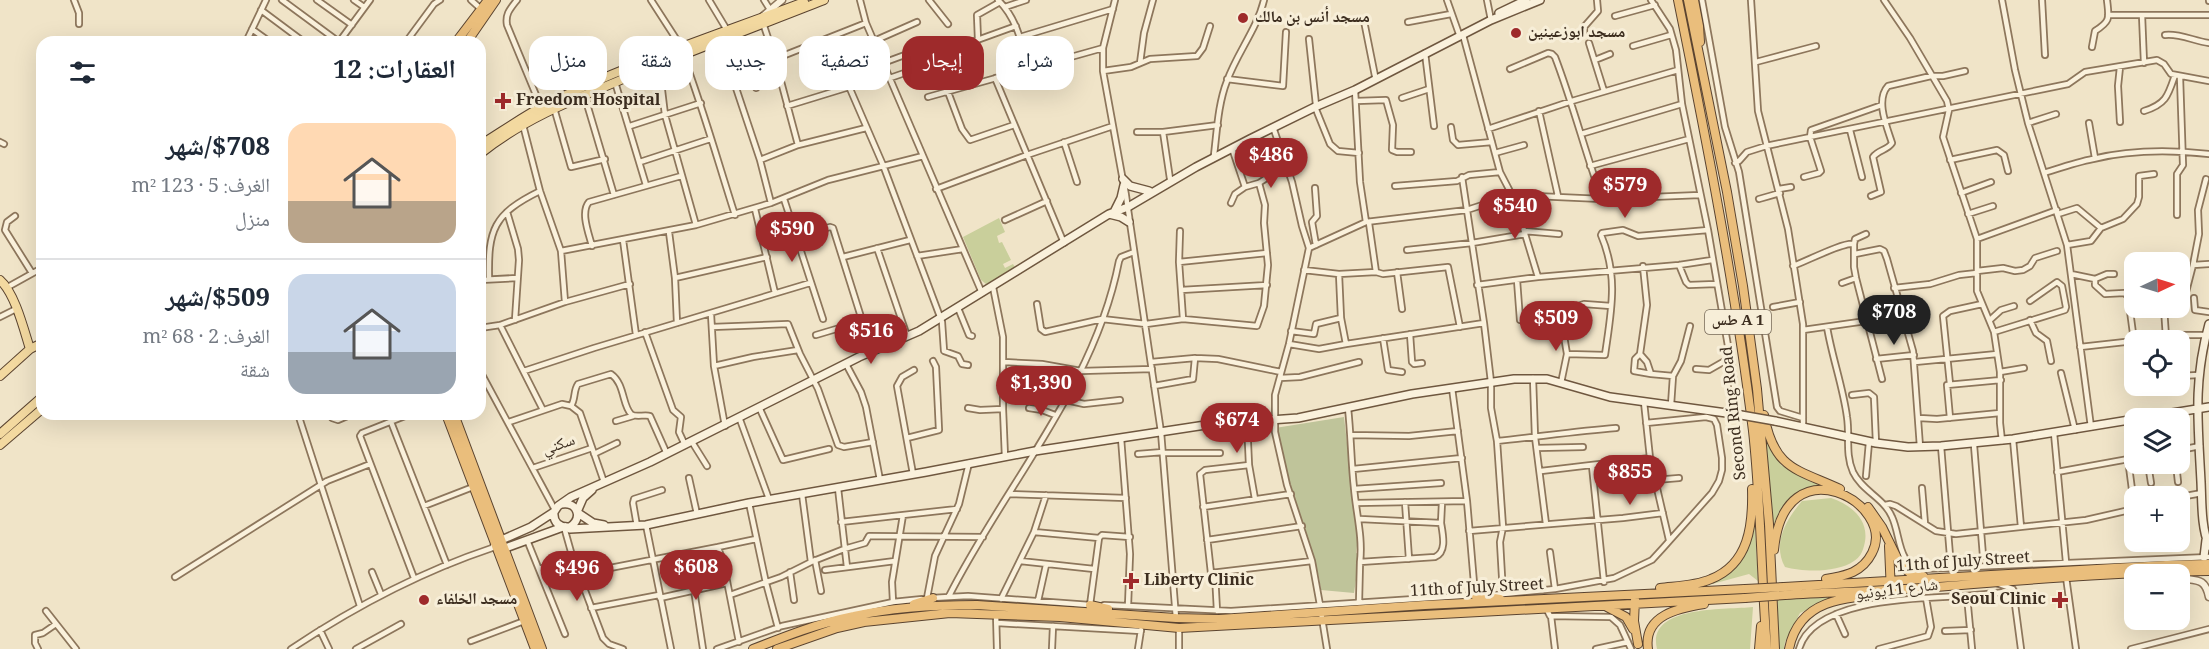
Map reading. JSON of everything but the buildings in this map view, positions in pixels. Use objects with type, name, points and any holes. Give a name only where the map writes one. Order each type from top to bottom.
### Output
[{"type":"highway","points":[[461,36],[488,0]]},
{"type":"highway","points":[[471,36],[496,0]]},
{"type":"highway","name":"Second Ring Road","points":[[1678,0],[1726,243],[1753,433],[1767,649]]},
{"type":"highway","name":"Second Ring Road","points":[[1688,0],[1737,246],[1753,360],[1769,524],[1775,649]]},
{"type":"highway","points":[[1694,0],[1701,38],[1698,49]]},
{"type":"highway","points":[[1753,360],[1770,437],[1783,461],[1796,470],[1837,487],[1861,501],[1873,512],[1903,568],[1911,574],[1933,578]]},
{"type":"highway","points":[[448,420],[542,649]]},
{"type":"highway","points":[[456,420],[535,649]]},
{"type":"highway","points":[[1636,647],[1634,603],[1639,593],[1644,590],[1710,580],[1722,573],[1739,557],[1747,543],[1751,521],[1753,433]]},
{"type":"highway","points":[[1774,639],[1773,558],[1778,524],[1797,496],[1809,491],[1832,491],[1846,497],[1864,510],[1873,524],[1876,536],[1874,550],[1869,559],[1855,572],[1803,585]]},
{"type":"highway","points":[[1789,649],[1799,624],[1808,613],[1830,602],[1891,593],[1886,534]]},
{"type":"highway","points":[[2009,574],[2022,569],[2024,564]]},
{"type":"highway","name":"11th of July Street","points":[[1785,591],[1803,585],[1892,585],[1933,578],[2209,564]]},
{"type":"highway","name":"11th of July Street","points":[[2190,572],[2209,571]]},
{"type":"highway","name":"11th of July Street","points":[[781,648],[837,628],[864,622],[928,614],[1123,614],[1220,619],[1639,593],[1745,593],[2124,575]]},
{"type":"highway","name":"11th of July Street","points":[[753,649],[853,616],[901,609],[977,605],[1060,614],[1142,628],[1179,628],[1321,613],[1602,606],[1732,598],[1745,593]]},
{"type":"highway","points":[[1475,595],[1516,601]]},
{"type":"highway","points":[[901,609],[930,598]]},
{"type":"highway","points":[[1648,649],[1649,633],[1661,617],[1671,611],[1732,598]]},
{"type":"highway","points":[[1759,649],[1764,604]]},
{"type":"highway","points":[[1090,605],[1114,609],[1123,614]]},
{"type":"highway","points":[[1602,606],[1626,617],[1633,630],[1636,647]]},
{"type":"highway","points":[[537,636],[549,649]]},
{"type":"main road","points":[[693,47],[738,33],[811,0]]},
{"type":"main road","points":[[693,46],[727,30],[824,0]]},
{"type":"main road","points":[[1491,19],[1509,6],[1526,0]]},
{"type":"main road","points":[[1127,205],[1214,155],[1491,19],[1540,0]]},
{"type":"main road","points":[[498,546],[531,528],[571,497],[667,454],[906,336],[993,287],[1111,213],[1249,139],[1315,106],[1355,90],[1461,34]]},
{"type":"main road","points":[[486,141],[541,107],[619,76]]},
{"type":"main road","points":[[486,150],[523,125],[554,108],[619,80]]},
{"type":"main road","points":[[1111,213],[1120,198],[1123,182],[1149,191]]},
{"type":"main road","points":[[1111,213],[1130,222]]},
{"type":"main road","points":[[0,280],[16,309],[30,349]]},
{"type":"main road","points":[[2206,557],[2208,543],[2206,510],[2202,493],[2197,409],[2198,375],[2209,324]]},
{"type":"main road","points":[[0,376],[36,346]]},
{"type":"main road","points":[[557,509],[555,521],[570,529],[646,525],[769,499],[1035,451],[1212,424],[1322,414],[1452,388],[1533,378],[1562,382],[1610,397],[1737,414],[1873,442],[1920,447],[1974,445],[2209,407]]},
{"type":"main road","points":[[0,434],[36,402]]},
{"type":"main road","points":[[0,445],[36,414]]},
{"type":"main road","points":[[498,546],[527,540],[575,523],[583,498],[601,484]]},
{"type":"main road","points":[[557,509],[570,504],[578,512],[598,524],[624,527]]},
{"type":"street","points":[[74,0],[79,13],[79,24]]},
{"type":"street","points":[[249,36],[266,0]]},
{"type":"street","points":[[282,0],[331,36]]},
{"type":"street","points":[[317,0],[351,25]]},
{"type":"street","points":[[354,0],[364,8]]},
{"type":"street","points":[[343,36],[370,0]]},
{"type":"street","points":[[410,36],[434,4],[440,0]]},
{"type":"street","points":[[471,0],[481,9]]},
{"type":"street","points":[[517,0],[508,12],[507,25],[541,107]]},
{"type":"street","points":[[651,0],[673,36]]},
{"type":"street","points":[[709,0],[727,30]]},
{"type":"street","points":[[764,0],[770,9]]},
{"type":"street","points":[[768,36],[763,20],[770,9],[782,0]]},
{"type":"street","points":[[860,0],[872,36]]},
{"type":"street","points":[[928,0],[948,24]]},
{"type":"street","points":[[1005,6],[1026,0]]},
{"type":"street","points":[[1115,0],[1103,48],[1103,71],[1130,222],[1164,453],[1176,618]]},
{"type":"street","points":[[1140,63],[1144,33],[1153,0]]},
{"type":"street","points":[[1214,155],[1227,79],[1257,20],[1264,0]]},
{"type":"street","points":[[1447,0],[1461,34],[1500,172],[1513,195],[1538,277]]},
{"type":"street","points":[[1488,0],[1491,19]]},
{"type":"street","points":[[1584,33],[1584,27],[1598,11],[1597,0]]},
{"type":"street","points":[[1651,0],[1671,34],[1682,104],[1708,230],[1730,358],[1737,414]]},
{"type":"street","points":[[1702,0],[1725,127],[1738,172],[1777,407],[1780,411],[1803,418]]},
{"type":"street","points":[[1751,0],[1758,111],[1780,191],[1800,302],[1803,330],[1803,427]]},
{"type":"street","points":[[1884,0],[1944,94],[1949,110],[1943,136],[1977,239],[1977,291],[1994,332],[2001,380],[2002,441]]},
{"type":"street","points":[[2002,0],[2028,123],[2067,245],[2091,427]]},
{"type":"street","points":[[2042,0],[2045,55]]},
{"type":"street","points":[[2092,47],[2095,31],[2107,23],[2107,0]]},
{"type":"street","points":[[978,36],[977,15],[999,1],[1005,6],[1020,36]]},
{"type":"street","points":[[1615,16],[1640,6],[1656,5]]},
{"type":"street","points":[[1023,36],[1113,9]]},
{"type":"street","points":[[261,10],[296,36]]},
{"type":"street","points":[[1408,22],[1451,14]]},
{"type":"street","points":[[2108,15],[2209,15]]},
{"type":"street","points":[[2142,15],[2144,63]]},
{"type":"street","points":[[1364,21],[1375,76]]},
{"type":"street","points":[[885,36],[917,22]]},
{"type":"street","points":[[833,36],[866,23]]},
{"type":"street","points":[[984,38],[1016,26]]},
{"type":"street","points":[[1103,71],[1131,67],[1150,59],[1197,56],[1203,48],[1210,26]]},
{"type":"street","points":[[252,29],[262,36]]},
{"type":"street","points":[[1227,79],[1283,86],[1286,32]]},
{"type":"street","points":[[1634,46],[1671,34]]},
{"type":"street","points":[[2165,35],[2171,34],[2209,43]]},
{"type":"street","points":[[1310,39],[1315,106],[1330,144],[1338,151],[1359,153]]},
{"type":"street","points":[[1589,43],[1604,92]]},
{"type":"street","points":[[1756,62],[1816,46]]},
{"type":"street","points":[[1074,56],[1103,48]]},
{"type":"street","points":[[1425,53],[1434,126]]},
{"type":"street","points":[[1510,69],[1548,53],[1552,54],[1572,101],[1590,166],[1602,199]]},
{"type":"street","points":[[1595,60],[1610,54]]},
{"type":"street","points":[[1735,163],[1747,152],[1766,146],[2021,95],[2068,84],[2085,72],[2157,60],[2161,61],[2171,74],[2209,81]]},
{"type":"street","points":[[2120,67],[2118,86],[2120,122]]},
{"type":"street","points":[[1488,129],[1539,111],[1678,70]]},
{"type":"street","points":[[1871,196],[1881,192],[1873,157],[1890,147],[1892,143],[1882,105],[1882,96],[1888,86],[1965,71]]},
{"type":"street","points":[[902,74],[890,78],[982,293]]},
{"type":"street","points":[[2144,111],[2161,104],[2166,99],[2177,76]]},
{"type":"street","points":[[2177,76],[2183,165],[2177,174],[2177,215]]},
{"type":"street","points":[[928,97],[995,78],[1064,243]]},
{"type":"street","points":[[693,81],[735,215]]},
{"type":"street","points":[[615,82],[646,185]]},
{"type":"street","points":[[1402,98],[1429,89]]},
{"type":"street","points":[[662,90],[665,115],[696,225]]},
{"type":"street","points":[[736,90],[760,160],[771,203]]},
{"type":"street","points":[[783,90],[798,145]]},
{"type":"street","points":[[787,106],[839,90]]},
{"type":"street","points":[[850,90],[882,165],[943,325],[945,351],[958,356],[962,364],[968,365]]},
{"type":"street","points":[[1355,90],[1359,153],[1367,222],[1376,272]]},
{"type":"street","points":[[948,92],[962,129],[970,140],[1014,125]]},
{"type":"street","points":[[584,94],[614,195]]},
{"type":"street","points":[[1356,101],[1386,100],[1393,125],[1392,150],[1397,153],[1412,152]]},
{"type":"street","points":[[630,126],[701,103]]},
{"type":"street","points":[[1581,134],[1682,104]]},
{"type":"street","points":[[1804,177],[1821,171],[1810,137],[1811,130],[1882,105]]},
{"type":"street","points":[[554,108],[572,166],[605,159]]},
{"type":"street","points":[[1539,111],[1558,196]]},
{"type":"street","points":[[2028,123],[2056,114]]},
{"type":"street","points":[[2089,123],[2095,158]]},
{"type":"street","points":[[523,125],[540,191],[561,251],[565,302]]},
{"type":"street","points":[[1137,132],[1163,132],[1218,125]]},
{"type":"street","points":[[936,189],[1113,126]]},
{"type":"street","points":[[1273,127],[1292,182],[1302,226],[1310,248],[1289,344],[1275,395],[1275,432],[1312,561],[1327,649]]},
{"type":"street","points":[[1451,127],[1455,144],[1492,142]]},
{"type":"street","points":[[760,160],[798,145],[866,128]]},
{"type":"street","points":[[1850,130],[1862,177]]},
{"type":"street","points":[[1163,132],[1170,179]]},
{"type":"street","points":[[640,162],[710,139]]},
{"type":"street","points":[[1590,166],[1689,139]]},
{"type":"street","points":[[1064,142],[1077,182]]},
{"type":"street","points":[[1495,153],[1524,145]]},
{"type":"street","points":[[1232,148],[1245,187]]},
{"type":"street","points":[[1950,160],[1997,150],[2004,155],[2008,171]]},
{"type":"street","points":[[2044,173],[2095,158],[2138,153],[2182,151],[2209,154]]},
{"type":"street","points":[[561,251],[669,232],[735,215],[784,199],[828,180],[923,156]]},
{"type":"street","points":[[1231,203],[1235,194],[1245,187],[1259,183],[1286,165]]},
{"type":"street","points":[[1395,186],[1457,181],[1462,177],[1500,172]]},
{"type":"street","points":[[2067,245],[2091,241],[2101,228],[2128,215],[2137,204],[2139,197],[2139,176],[2154,174]]},
{"type":"street","points":[[592,246],[585,212],[585,206],[589,202],[681,176]]},
{"type":"street","points":[[1462,177],[1484,323],[1491,382],[1491,408],[1497,441],[1503,527],[1500,542],[1503,594]]},
{"type":"street","points":[[2190,277],[2199,234],[2198,210],[2206,179]]},
{"type":"street","points":[[1960,193],[1991,182]]},
{"type":"street","points":[[1037,304],[1041,329],[1044,332],[1102,319],[1146,324],[1183,319],[1257,326],[1264,306],[1267,285],[1265,205],[1259,183]]},
{"type":"street","points":[[1759,199],[1791,187]]},
{"type":"street","points":[[1315,188],[1317,216],[1312,222],[1316,245]]},
{"type":"street","points":[[489,279],[489,243],[495,228],[515,205],[540,191]]},
{"type":"street","points":[[1310,248],[1367,222],[1467,210],[1513,195],[1602,199],[1700,195]]},
{"type":"street","points":[[784,199],[823,319]]},
{"type":"street","points":[[1005,220],[1047,201]]},
{"type":"street","points":[[1968,214],[1993,206]]},
{"type":"street","points":[[1977,239],[2058,212],[2077,208],[2101,228]]},
{"type":"street","points":[[755,209],[775,293]]},
{"type":"street","points":[[507,212],[518,249],[515,320]]},
{"type":"street","points":[[15,216],[7,222],[5,230],[32,273]]},
{"type":"street","points":[[796,236],[832,227],[872,352]]},
{"type":"street","points":[[1567,354],[1605,355],[1611,306],[1612,269],[1602,233],[1623,230],[1638,236],[1708,230]]},
{"type":"street","points":[[1180,231],[1179,262],[1183,319]]},
{"type":"street","points":[[669,232],[675,278],[676,323]]},
{"type":"street","points":[[1407,250],[1472,243],[1525,232],[1559,234]]},
{"type":"street","points":[[1866,234],[1855,239],[1854,267],[1882,379]]},
{"type":"street","points":[[623,240],[636,335]]},
{"type":"street","points":[[843,257],[910,240]]},
{"type":"street","points":[[1793,266],[1837,247],[1854,244]]},
{"type":"street","points":[[877,248],[906,336]]},
{"type":"street","points":[[917,256],[963,249]]},
{"type":"street","points":[[1855,254],[1880,249],[1884,251],[1914,355],[1920,447]]},
{"type":"street","points":[[1894,288],[1930,284],[1988,268],[2023,270],[2030,266],[2035,258],[2057,251]]},
{"type":"street","points":[[949,596],[1066,400],[1081,371],[1102,319],[1119,261],[1121,257],[1134,252]]},
{"type":"street","points":[[1179,262],[1267,253]]},
{"type":"street","points":[[675,278],[766,257]]},
{"type":"street","points":[[1477,285],[1712,260]]},
{"type":"street","points":[[2193,265],[2209,264]]},
{"type":"street","points":[[1679,265],[1689,285],[1716,284]]},
{"type":"street","points":[[1304,270],[1339,274],[1376,272],[1383,274],[1448,266],[1460,327]]},
{"type":"street","points":[[1643,266],[1647,305],[1640,354],[1635,359],[1634,371],[1673,376]]},
{"type":"street","points":[[6,288],[36,271]]},
{"type":"street","points":[[1397,272],[1402,309]]},
{"type":"street","points":[[1339,274],[1341,318],[1346,344]]},
{"type":"street","points":[[2070,274],[2095,279],[2114,274]]},
{"type":"street","points":[[486,279],[517,278]]},
{"type":"street","points":[[1842,283],[1856,278]]},
{"type":"street","points":[[2095,279],[2096,285],[2105,294],[2122,293],[2128,296],[2133,330]]},
{"type":"street","points":[[1517,280],[1520,320],[1538,323]]},
{"type":"street","points":[[1994,332],[2065,310],[2066,307],[2062,286],[2057,282],[2030,301]]},
{"type":"street","points":[[524,371],[810,283]]},
{"type":"street","points":[[486,327],[500,325],[565,302],[630,284]]},
{"type":"street","points":[[1181,290],[1267,285]]},
{"type":"street","points":[[993,287],[1002,325],[1005,457]]},
{"type":"street","points":[[2064,297],[2073,294]]},
{"type":"street","points":[[2194,298],[2194,309],[2209,312]]},
{"type":"street","points":[[1773,307],[1800,302]]},
{"type":"street","points":[[1562,382],[1567,354],[1560,321],[1561,310],[1589,304],[1611,306]]},
{"type":"street","points":[[1950,384],[1943,316],[1950,311],[1982,304]]},
{"type":"street","points":[[1990,320],[2001,310],[2014,306]]},
{"type":"street","points":[[958,308],[969,335],[972,336]]},
{"type":"street","points":[[0,316],[16,309]]},
{"type":"street","points":[[711,314],[714,366],[725,426]]},
{"type":"street","points":[[1291,331],[1314,334],[1316,324],[1341,318]]},
{"type":"street","points":[[2030,320],[2036,333],[2047,341],[2051,361]]},
{"type":"street","points":[[816,336],[863,321]]},
{"type":"street","points":[[1803,330],[1866,321]]},
{"type":"street","points":[[1289,344],[1319,349],[1484,323]]},
{"type":"street","points":[[712,327],[788,324],[812,381],[818,389],[838,445],[844,447],[873,442]]},
{"type":"street","points":[[500,325],[543,410]]},
{"type":"street","points":[[1671,405],[1673,376],[1681,361],[1690,326]]},
{"type":"street","points":[[1827,327],[1847,420],[1849,461],[1855,476],[1885,505],[1895,524],[1902,553],[1907,562],[1919,569],[2206,557]]},
{"type":"street","points":[[645,332],[673,410],[681,417],[679,432],[706,466]]},
{"type":"street","points":[[1410,334],[1412,362],[1422,363]]},
{"type":"street","points":[[2190,336],[2206,335]]},
{"type":"street","points":[[1383,338],[1388,370],[1402,372]]},
{"type":"street","points":[[2080,347],[2124,342]]},
{"type":"street","points":[[714,366],[798,350]]},
{"type":"street","points":[[1640,354],[1647,362],[1651,374]]},
{"type":"street","points":[[1915,362],[1997,354]]},
{"type":"street","points":[[1876,359],[1914,355]]},
{"type":"street","points":[[1151,362],[1196,358],[1235,362],[1280,375],[1300,377],[1359,362]]},
{"type":"street","points":[[1155,386],[1191,380],[1194,377],[1196,358]]},
{"type":"street","points":[[1696,369],[1709,370],[1730,358]]},
{"type":"street","points":[[907,438],[939,430],[936,367],[933,361]]},
{"type":"street","points":[[1004,362],[1042,364],[1081,371],[1152,369]]},
{"type":"street","points":[[846,364],[864,399],[879,480]]},
{"type":"street","points":[[2000,372],[2024,368]]},
{"type":"street","points":[[913,474],[897,386],[902,377],[914,370]]},
{"type":"street","points":[[2061,372],[2075,430]]},
{"type":"street","points":[[572,406],[578,384],[611,374],[617,380],[633,416]]},
{"type":"street","points":[[2190,375],[2198,375]]},
{"type":"street","points":[[1533,378],[1535,437],[1546,524]]},
{"type":"street","points":[[1950,418],[1946,388],[1950,384],[2001,380]]},
{"type":"street","points":[[486,384],[557,509]]},
{"type":"street","points":[[1452,388],[1467,501],[1475,595]]},
{"type":"street","points":[[1852,395],[1869,393],[1874,397],[1873,442],[1866,476]]},
{"type":"street","points":[[1066,400],[1084,404],[1120,400]]},
{"type":"street","points":[[1644,402],[1650,458],[1670,541]]},
{"type":"street","points":[[509,423],[562,404],[572,406],[580,413],[601,484]]},
{"type":"street","points":[[759,407],[783,460],[829,449]]},
{"type":"street","points":[[968,408],[1003,409]]},
{"type":"street","points":[[1029,408],[1055,415]]},
{"type":"street","points":[[1348,408],[1354,489],[1360,519],[1359,603]]},
{"type":"street","points":[[1919,418],[1950,418],[2000,413]]},
{"type":"street","points":[[616,421],[633,416],[650,416],[667,454]]},
{"type":"street","points":[[739,417],[769,499]]},
{"type":"street","points":[[717,649],[778,628],[893,602],[949,596],[1217,611],[1321,613],[1359,603],[1503,594],[1604,582],[1652,560],[1712,493],[1719,481],[1722,466],[1717,425],[1714,419],[1706,417],[1646,423]]},
{"type":"street","points":[[300,420],[360,606]]},
{"type":"street","points":[[396,420],[361,435],[414,578]]},
{"type":"street","points":[[1247,421],[1249,465],[1255,499]]},
{"type":"street","points":[[391,422],[447,565]]},
{"type":"street","points":[[1497,441],[1579,430],[1616,428]]},
{"type":"street","points":[[1351,435],[1409,436],[1458,431]]},
{"type":"street","points":[[2054,433],[2066,562]]},
{"type":"street","points":[[1121,438],[1130,537],[1128,606]]},
{"type":"street","points":[[2013,439],[2021,527]]},
{"type":"street","points":[[594,454],[617,443]]},
{"type":"street","points":[[1974,445],[1983,556]]},
{"type":"street","points":[[1941,446],[1951,568]]},
{"type":"street","points":[[2190,448],[2200,446]]},
{"type":"street","points":[[1537,448],[1583,447]]},
{"type":"street","name":"سكني","points":[[533,468],[592,448]]},
{"type":"street","points":[[1138,454],[1220,453]]},
{"type":"street","points":[[1353,469],[1462,458]]},
{"type":"street","points":[[1541,471],[1650,458]]},
{"type":"street","points":[[2057,472],[2124,460]]},
{"type":"street","points":[[930,598],[935,556],[957,509],[969,463]]},
{"type":"street","points":[[175,577],[321,485],[370,464]]},
{"type":"street","points":[[1249,465],[1204,470],[1200,474],[1211,573],[1312,561]]},
{"type":"street","points":[[1592,466],[1604,582]]},
{"type":"street","points":[[2150,474],[2151,483]]},
{"type":"street","points":[[2177,474],[2178,482]]},
{"type":"street","points":[[689,478],[697,514]]},
{"type":"street","points":[[1655,480],[1678,478]]},
{"type":"street","points":[[1354,489],[1441,483]]},
{"type":"street","points":[[423,506],[474,487]]},
{"type":"street","points":[[838,488],[847,567]]},
{"type":"street","points":[[1922,488],[1925,524]]},
{"type":"street","points":[[637,526],[634,499],[662,490]]},
{"type":"street","points":[[2190,495],[2202,493]]},
{"type":"street","points":[[802,494],[813,561],[821,591]]},
{"type":"street","points":[[1009,494],[1126,498]]},
{"type":"street","points":[[1203,507],[1291,494]]},
{"type":"street","points":[[1001,599],[1034,532],[1046,495]]},
{"type":"street","points":[[1356,503],[1467,501]]},
{"type":"street","points":[[1405,502],[1408,523],[1408,559]]},
{"type":"street","points":[[1360,562],[1441,555],[1443,550],[1442,502]]},
{"type":"street","points":[[749,503],[778,628]]},
{"type":"street","points":[[1885,505],[1896,506],[1936,531],[1947,533],[2021,527],[2103,517],[2124,512]]},
{"type":"street","points":[[841,522],[957,509]]},
{"type":"street","points":[[1469,531],[1663,513]]},
{"type":"street","points":[[893,602],[892,582],[903,515]]},
{"type":"street","points":[[1360,519],[1441,524]]},
{"type":"street","points":[[646,525],[671,649]]},
{"type":"street","points":[[1207,540],[1302,526]]},
{"type":"street","points":[[564,527],[573,560],[603,638],[609,644],[624,649]]},
{"type":"street","points":[[1034,532],[1099,538],[1102,536],[1130,537]]},
{"type":"street","points":[[730,595],[844,549],[865,543],[871,536],[983,537]]},
{"type":"street","points":[[1090,605],[1099,538]]},
{"type":"street","points":[[579,574],[756,539]]},
{"type":"street","points":[[527,540],[565,634]]},
{"type":"street","points":[[291,649],[381,594],[414,578],[498,546]]},
{"type":"street","points":[[717,547],[730,595],[739,642]]},
{"type":"street","points":[[1550,552],[1554,589]]},
{"type":"street","points":[[539,569],[573,560]]},
{"type":"street","points":[[825,570],[895,561]]},
{"type":"street","points":[[1020,561],[1094,569]]},
{"type":"street","points":[[1038,601],[1046,565]]},
{"type":"street","points":[[372,572],[381,594]]},
{"type":"street","points":[[790,572],[794,600]]},
{"type":"street","points":[[1215,574],[1217,611]]},
{"type":"street","points":[[2066,577],[2076,649]]},
{"type":"street","points":[[2190,580],[2203,583],[2209,597]]},
{"type":"street","points":[[1994,581],[1998,585],[2012,587],[2014,591],[2021,649]]},
{"type":"street","points":[[591,608],[727,583]]},
{"type":"street","points":[[694,590],[703,649]]},
{"type":"street","name":"شارع 11يونيو","points":[[1799,649],[1801,642],[1812,629],[1836,614],[1868,605],[2014,591]]},
{"type":"street","points":[[1967,596],[1972,649]]},
{"type":"street","points":[[1879,649],[1928,636],[1930,627],[1926,598]]},
{"type":"street","points":[[1546,608],[1551,616],[1556,649]]},
{"type":"street","points":[[46,611],[76,649]]},
{"type":"street","points":[[996,614],[997,649]]},
{"type":"street","points":[[1836,614],[1845,634]]},
{"type":"street","points":[[1551,616],[1611,617],[1620,625],[1628,642],[1636,647]]},
{"type":"street","points":[[471,641],[524,621]]},
{"type":"street","points":[[997,623],[1142,628],[1138,649]]},
{"type":"street","points":[[38,649],[34,641],[35,636],[56,624]]},
{"type":"street","points":[[356,649],[401,624]]},
{"type":"street","points":[[1052,649],[1053,626]]},
{"type":"street","points":[[1179,628],[1179,649]]},
{"type":"street","points":[[2131,649],[2209,629]]},
{"type":"street","points":[[320,630],[329,649]]},
{"type":"street","points":[[1945,631],[1971,630]]},
{"type":"street","points":[[1596,649],[1628,642]]},
{"type":"green space","points":[[999,218],[1005,232],[997,236],[999,243],[1002,242],[1011,260],[1003,264],[1005,268],[1013,264],[1016,269],[986,284],[981,280],[963,237]]},
{"type":"green space","points":[[1344,417],[1358,538],[1356,553],[1360,554],[1354,593],[1321,590],[1275,428]]},
{"type":"green space","points":[[1764,429],[1781,465],[1811,482],[1828,488],[1806,490],[1791,497],[1780,511],[1772,530]]},
{"type":"green space","points":[[1831,498],[1853,510],[1862,522],[1865,537],[1861,555],[1839,568],[1801,570],[1785,567],[1781,558],[1780,541],[1791,516],[1802,501]]},
{"type":"green space","points":[[1754,510],[1758,581],[1749,574],[1705,586],[1735,566]]},
{"type":"green space","points":[[1838,595],[1800,613],[1785,642],[1784,649],[1779,649],[1777,600]]},
{"type":"green space","points":[[1753,607],[1750,649],[1657,649],[1657,635],[1663,624],[1675,617],[1707,610]]},
{"type":"place","name":"مسجد أنس بن مالك","points":[[1243,18]]},
{"type":"place","name":"مسجد ابوزعينين","points":[[1516,33]]},
{"type":"place","name":"Freedom Hospital","points":[[503,101]]},
{"type":"place","name":"Liberty Clinic","points":[[1131,581]]},
{"type":"place","name":"مسجد الخلفاء","points":[[424,600]]},
{"type":"place","name":"Seoul Clinic","points":[[2060,600]]}]
